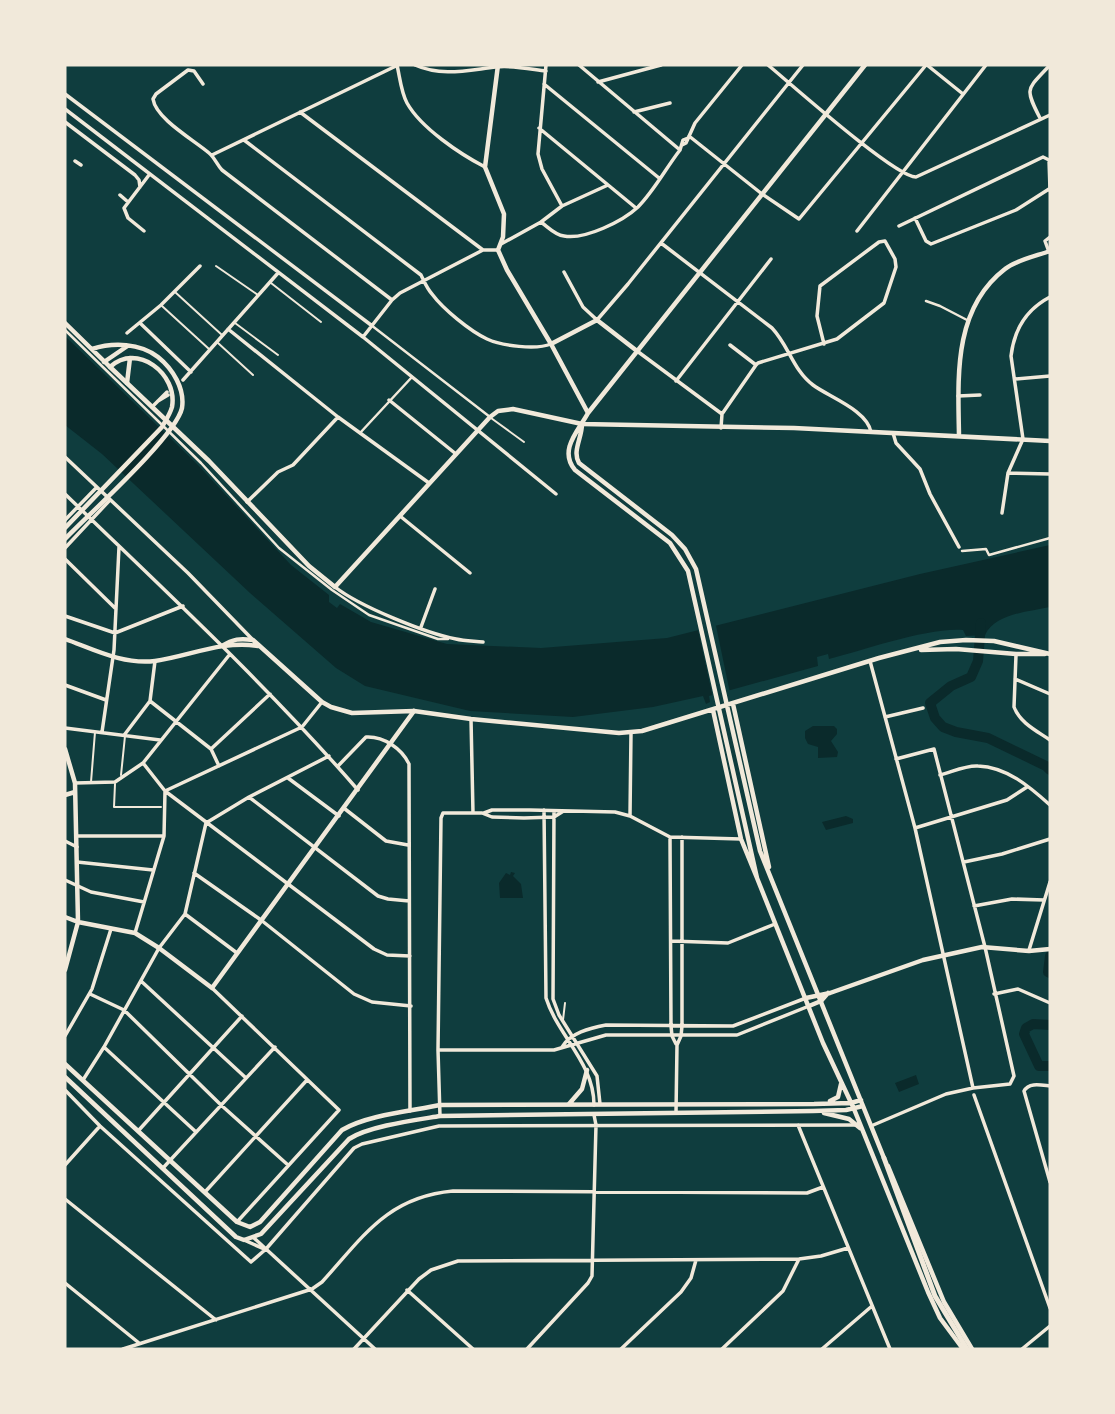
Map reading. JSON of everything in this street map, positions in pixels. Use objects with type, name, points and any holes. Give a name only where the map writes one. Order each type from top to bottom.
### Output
[{"type":"highway","points":[[884,1158],[935,1296],[967,1349]]},
{"type":"main road","points":[[864,65],[588,413],[575,431],[568,458],[572,467],[670,543],[682,558],[693,586],[757,878],[928,1292],[940,1318],[967,1349]]},
{"type":"main road","points":[[498,66],[485,167],[505,214],[498,250],[588,413]]},
{"type":"main road","points":[[959,435],[960,349],[968,320],[987,286],[1006,267],[1049,251]]},
{"type":"main road","points":[[551,344],[597,320],[637,352]]},
{"type":"main road","points":[[65,323],[110,368],[154,405],[309,566],[335,587],[498,411],[513,409],[582,424],[959,435],[1050,441]]},
{"type":"main road","points":[[65,540],[158,445],[179,417],[183,401],[178,380],[156,356],[127,346],[110,345],[92,349]]},
{"type":"main road","points":[[104,362],[110,355],[127,346]]},
{"type":"main road","points":[[65,528],[149,441],[170,414],[172,396],[168,383],[158,368],[138,358],[130,358],[115,363],[110,368]]},
{"type":"main road","points":[[127,383],[130,358]]},
{"type":"main road","points":[[582,424],[577,460],[676,539],[690,558],[701,584],[769,874],[944,1302],[967,1349]]},
{"type":"main road","points":[[65,639],[113,657],[155,661],[222,646],[258,646]]},
{"type":"main road","points":[[222,646],[231,640],[253,640],[322,702],[352,713],[414,710],[471,719],[631,733],[870,661],[951,640],[1010,644],[1048,654]]},
{"type":"main road","points":[[915,650],[956,649],[1007,654],[1048,654]]},
{"type":"main road","points":[[733,704],[763,853]]},
{"type":"main road","points":[[65,917],[135,933],[212,988],[316,849],[414,710]]},
{"type":"main road","points":[[713,710],[740,839],[751,855]]},
{"type":"main road","points":[[65,749],[75,783],[78,922],[65,970]]},
{"type":"main road","points":[[724,759],[728,750],[743,750]]},
{"type":"main road","points":[[65,795],[75,792]]},
{"type":"main road","points":[[751,855],[763,853]]},
{"type":"main road","points":[[806,998],[944,955],[985,947],[1029,951],[1050,949]]},
{"type":"main road","points":[[809,1006],[821,1001],[828,993]]},
{"type":"main road","points":[[65,1064],[254,1238]]},
{"type":"main road","points":[[569,1104],[582,1089],[587,1070]]},
{"type":"main road","points":[[65,1076],[236,1237],[244,1240],[261,1234],[353,1136],[440,1116],[791,1112],[852,1106],[862,1102]]},
{"type":"main road","points":[[814,1104],[834,1100],[839,1094],[841,1083]]},
{"type":"main road","points":[[791,1104],[791,1112]]},
{"type":"main road","points":[[237,1222],[250,1227],[260,1222],[342,1130],[354,1124],[440,1105],[852,1106]]},
{"type":"main road","points":[[597,1105],[597,1113]]},
{"type":"main road","points":[[813,1111],[849,1119],[860,1128]]},
{"type":"street","points":[[212,155],[398,65],[404,96],[413,111],[434,132],[485,167]]},
{"type":"street","points":[[415,65],[436,71],[458,72],[498,66],[546,71]]},
{"type":"street","points":[[546,65],[538,154],[562,206]]},
{"type":"street","points":[[579,65],[681,148]]},
{"type":"street","points":[[598,82],[661,65]]},
{"type":"street","points":[[541,222],[555,233],[577,236],[591,233],[636,208],[681,148],[683,140],[689,137],[695,123],[742,65]]},
{"type":"street","points":[[768,65],[901,173],[916,177],[1050,115]]},
{"type":"street","points":[[564,272],[583,307],[597,320],[803,65]]},
{"type":"street","points":[[689,137],[799,219],[927,65],[963,94]]},
{"type":"street","points":[[857,230],[986,65]]},
{"type":"street","points":[[1040,119],[1028,96],[1029,90],[1050,65]]},
{"type":"street","points":[[203,84],[191,69],[161,90],[153,99],[154,107],[212,155],[222,170],[392,300]]},
{"type":"street","points":[[544,84],[659,178]]},
{"type":"street","points":[[65,94],[490,417]]},
{"type":"street","points":[[635,112],[670,103]]},
{"type":"street","points":[[65,109],[363,337],[556,494]]},
{"type":"street","points":[[300,113],[484,250]]},
{"type":"street","points":[[65,122],[135,175],[140,187]]},
{"type":"street","points":[[539,128],[636,208]]},
{"type":"street","points":[[244,140],[413,269],[431,294],[449,312],[487,339],[540,349],[551,344]]},
{"type":"street","points":[[899,226],[915,218],[1043,158],[1049,160],[1050,189],[1016,210],[931,244],[926,241],[915,218]]},
{"type":"street","points":[[75,161],[81,165]]},
{"type":"street","points":[[144,231],[128,218],[124,208],[149,175]]},
{"type":"street","points":[[501,244],[541,222],[562,206],[608,185]]},
{"type":"street","points":[[120,195],[128,202]]},
{"type":"street","points":[[1049,251],[1045,241],[1050,237]]},
{"type":"street","points":[[722,428],[722,414],[756,365],[824,344],[844,336],[887,298],[896,267],[895,259],[885,241],[879,242],[820,286],[817,316],[824,344]]},
{"type":"street","points":[[661,243],[739,300],[772,328],[783,340],[796,369],[811,384],[852,409],[868,424],[871,432]]},
{"type":"street","points":[[363,337],[392,300],[484,250],[498,250]]},
{"type":"street","points":[[676,381],[771,259]]},
{"type":"street","points":[[127,333],[161,305],[200,266]]},
{"type":"street","points":[[140,323],[187,378],[278,272]]},
{"type":"street","points":[[1002,513],[1008,473],[1023,439],[1011,356],[1012,346],[1024,318],[1035,306],[1050,297]]},
{"type":"street","points":[[926,301],[968,320]]},
{"type":"street","points":[[228,329],[360,433],[430,484]]},
{"type":"street","points":[[65,330],[201,463],[279,548],[332,590],[369,615],[438,639],[483,642]]},
{"type":"street","points":[[730,345],[756,365]]},
{"type":"street","points":[[637,352],[722,414]]},
{"type":"street","points":[[1014,379],[1050,376]]},
{"type":"street","points":[[360,433],[412,377]]},
{"type":"street","points":[[154,405],[168,394]]},
{"type":"street","points":[[958,396],[980,395]]},
{"type":"street","points":[[389,400],[456,454]]},
{"type":"street","points":[[247,502],[278,472],[293,465],[338,416]]},
{"type":"street","points":[[893,433],[896,443],[920,469],[934,502],[960,549],[986,549],[989,555],[1050,538]]},
{"type":"street","points":[[65,457],[188,573],[253,640]]},
{"type":"street","points":[[1008,473],[1050,474]]},
{"type":"street","points":[[65,520],[96,488]]},
{"type":"street","points":[[65,494],[183,606],[302,727],[358,790]]},
{"type":"street","points":[[65,548],[110,501]]},
{"type":"street","points":[[400,516],[470,573]]},
{"type":"street","points":[[102,732],[113,657],[120,547]]},
{"type":"street","points":[[65,559],[116,610]]},
{"type":"street","points":[[335,587],[359,603],[455,639]]},
{"type":"street","points":[[421,627],[435,589]]},
{"type":"street","points":[[65,616],[115,633],[183,606]]},
{"type":"street","points":[[75,783],[115,782],[144,763],[230,654]]},
{"type":"street","points":[[1016,654],[1014,707],[1022,721],[1050,740]]},
{"type":"street","points":[[125,734],[150,701],[155,661]]},
{"type":"street","points":[[870,661],[915,828],[973,1088]]},
{"type":"street","points":[[1015,679],[1050,694]]},
{"type":"street","points":[[65,685],[107,700]]},
{"type":"street","points":[[211,749],[270,694]]},
{"type":"street","points":[[150,701],[211,749],[219,766]]},
{"type":"street","points":[[165,791],[302,727],[322,702]]},
{"type":"street","points":[[885,717],[923,708]]},
{"type":"street","points":[[471,719],[473,813]]},
{"type":"street","points":[[65,728],[161,740]]},
{"type":"street","points":[[630,816],[631,733]]},
{"type":"street","points":[[338,766],[366,737],[377,737],[392,744],[409,764],[410,1111]]},
{"type":"street","points":[[871,1126],[946,1094],[1007,1085],[1013,1082],[1014,1076],[985,947],[934,749],[896,759]]},
{"type":"street","points":[[83,1080],[159,948],[185,914],[206,823],[249,797],[329,756]]},
{"type":"street","points":[[144,763],[165,791],[374,949],[387,955],[410,956]]},
{"type":"street","points":[[940,775],[976,765],[999,769],[1017,778],[1050,805]]},
{"type":"street","points":[[288,778],[339,816]]},
{"type":"street","points":[[915,828],[1007,800],[1027,787]]},
{"type":"street","points":[[135,933],[164,836],[165,791]]},
{"type":"street","points":[[249,797],[379,896],[409,901]]},
{"type":"street","points":[[345,809],[386,841],[408,845]]},
{"type":"street","points":[[440,1116],[438,1050],[441,818],[443,813],[482,813],[492,810],[544,810],[554,814]]},
{"type":"street","points":[[544,810],[545,985],[548,1005],[597,1076],[597,1105]]},
{"type":"street","points":[[482,813],[492,817],[544,817],[562,812],[615,812],[630,816],[670,837],[740,839]]},
{"type":"street","points":[[554,814],[552,991],[569,1038]]},
{"type":"street","points":[[76,835],[164,836]]},
{"type":"street","points":[[670,837],[671,1026],[677,1045]]},
{"type":"street","points":[[676,1113],[677,1045],[682,1026],[682,837]]},
{"type":"street","points":[[964,862],[1050,839]]},
{"type":"street","points":[[65,841],[77,847]]},
{"type":"street","points":[[77,862],[153,870]]},
{"type":"street","points":[[194,873],[261,920],[354,994],[372,1002],[411,1006]]},
{"type":"street","points":[[65,880],[91,892],[144,902]]},
{"type":"street","points":[[1029,951],[1050,882]]},
{"type":"street","points":[[974,906],[1012,899],[1044,900]]},
{"type":"street","points":[[185,914],[237,953]]},
{"type":"street","points":[[671,941],[728,943],[775,924]]},
{"type":"street","points":[[65,1036],[90,994],[111,929]]},
{"type":"street","points":[[141,981],[246,1078]]},
{"type":"street","points":[[212,988],[339,1110],[237,1222]]},
{"type":"street","points":[[995,994],[1018,989],[1050,1003]]},
{"type":"street","points":[[90,994],[124,1010],[221,1105],[289,1166]]},
{"type":"street","points":[[562,1047],[569,1038],[606,1025],[733,1026],[806,998]]},
{"type":"street","points":[[438,1050],[544,1051],[603,1035],[737,1035],[809,1006]]},
{"type":"street","points":[[139,1130],[242,1016]]},
{"type":"street","points":[[574,1045],[587,1070],[597,1105]]},
{"type":"street","points":[[104,1047],[196,1132]]},
{"type":"street","points":[[163,1168],[275,1047]]},
{"type":"street","points":[[205,1192],[307,1079]]},
{"type":"street","points":[[1050,1086],[1026,1087],[1024,1097],[1050,1182]]},
{"type":"street","points":[[65,1091],[251,1262],[266,1249],[354,1148],[439,1126],[852,1124],[860,1128]]},
{"type":"street","points":[[974,1095],[1050,1308]]},
{"type":"street","points":[[527,1349],[592,1276],[597,1113]]},
{"type":"street","points":[[798,1125],[890,1349]]},
{"type":"street","points":[[65,1165],[100,1126]]},
{"type":"street","points":[[123,1349],[312,1289],[322,1282],[386,1214],[412,1199],[453,1191],[807,1192],[823,1187]]},
{"type":"street","points":[[65,1199],[216,1320]]},
{"type":"street","points":[[254,1238],[375,1349]]},
{"type":"street","points":[[244,1240],[266,1249]]},
{"type":"street","points":[[354,1349],[407,1290],[431,1270],[458,1261],[799,1259],[848,1248]]},
{"type":"street","points":[[722,1349],[783,1292],[799,1259]]},
{"type":"street","points":[[621,1349],[681,1292],[691,1278],[696,1260]]},
{"type":"street","points":[[65,1283],[140,1344]]},
{"type":"street","points":[[407,1290],[473,1349]]},
{"type":"street","points":[[822,1349],[872,1306]]},
{"type":"street","points":[[1022,1349],[1050,1326]]},
{"type":"lane","points":[[216,266],[258,296]]},
{"type":"lane","points":[[270,282],[321,322]]},
{"type":"lane","points":[[175,292],[223,335]]},
{"type":"lane","points":[[161,305],[210,350]]},
{"type":"lane","points":[[234,322],[278,355]]},
{"type":"lane","points":[[217,342],[253,375]]},
{"type":"lane","points":[[490,417],[524,442]]},
{"type":"lane","points":[[90,783],[95,731]]},
{"type":"lane","points":[[120,780],[125,734]]},
{"type":"lane","points":[[115,782],[114,807],[161,807]]},
{"type":"lane","points":[[562,1021],[565,1003]]},
{"type":"water","points":[[65,336],[198,465],[291,565],[329,595],[329,602],[337,608],[340,604],[371,622],[447,644],[541,648],[667,638],[920,574],[1050,545],[1050,607],[1005,618],[997,622],[985,635],[966,636],[963,630],[933,632],[829,659],[828,654],[817,657],[818,666],[709,696],[710,702],[706,704],[703,696],[653,707],[573,717],[470,711],[365,686],[336,668],[250,593],[102,454],[65,425]]},
{"type":"water","points":[[813,726],[834,726],[837,729],[837,734],[831,741],[838,752],[837,757],[818,758],[818,747],[808,744],[805,738],[805,731]]},
{"type":"water","points":[[846,816],[853,819],[853,823],[826,830],[822,822]]},
{"type":"water","points":[[511,872],[515,873],[513,876],[521,884],[523,898],[500,898],[499,883],[506,873],[510,875]]},
{"type":"water","points":[[916,1075],[919,1084],[899,1092],[895,1083]]},
{"type":"pier","points":[[715,621],[730,693],[713,698],[697,625]]},
{"type":"waterway","points":[[981,623],[978,661],[971,677],[951,686],[930,703],[935,718],[943,727],[988,738],[1050,770]]},
{"type":"waterway","points":[[1050,956],[1050,973]]},
{"type":"waterway","points":[[1050,1025],[1033,1024],[1026,1028],[1024,1034],[1039,1066],[1050,1066]]}]
